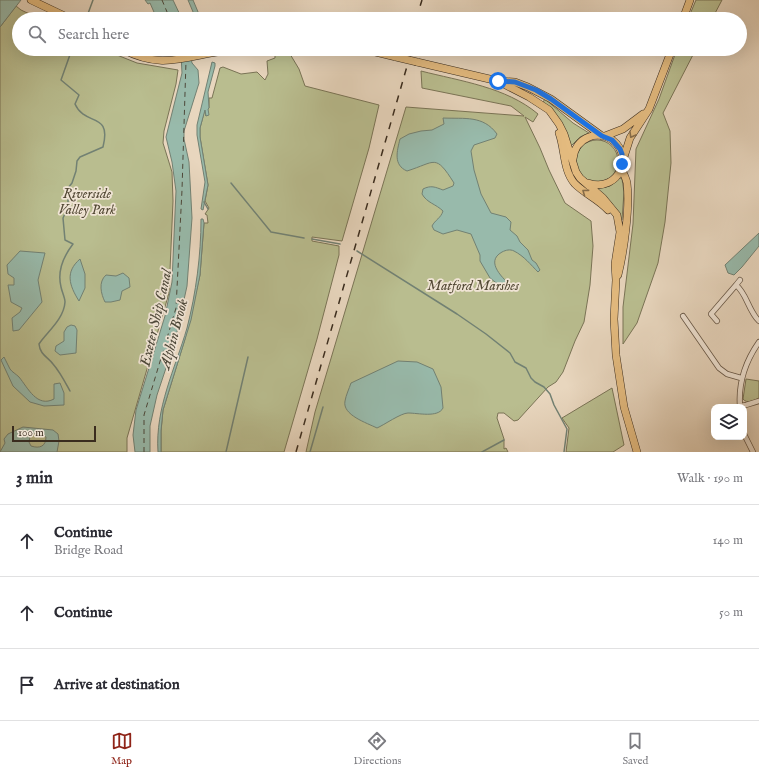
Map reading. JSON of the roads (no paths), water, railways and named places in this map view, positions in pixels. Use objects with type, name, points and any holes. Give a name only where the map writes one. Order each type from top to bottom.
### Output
[{"type":"main road","points":[[32,0],[56,12]]},
{"type":"main road","points":[[686,12],[690,0]]},
{"type":"main road","points":[[137,56],[146,60],[159,61],[200,56]]},
{"type":"main road","points":[[392,56],[498,81],[515,82],[542,94],[603,136],[612,140],[620,149],[622,154],[621,167],[627,183],[628,198],[620,264],[616,280]]},
{"type":"main road","points":[[586,182],[593,185],[606,184],[614,179],[621,167],[630,138],[649,109],[669,56]]},
{"type":"main road","points":[[498,81],[529,97],[538,104],[552,120],[559,132],[567,167],[572,179],[581,189],[599,201],[612,215],[617,230],[617,246]]},
{"type":"main road","points":[[538,104],[546,107],[559,124],[567,141],[576,172],[580,178],[603,198],[616,215],[620,232],[615,264],[616,280],[614,319],[616,355],[624,407],[637,452]]},
{"type":"main road","points":[[573,164],[574,152],[580,143],[588,137],[603,136],[628,125],[649,109]]},
{"type":"street","points":[[717,321],[711,314],[740,280]]},
{"type":"street","points":[[736,285],[743,293],[750,311],[759,321]]},
{"type":"street","points":[[683,316],[719,368],[727,374],[741,378]]},
{"type":"street","points":[[740,404],[741,378],[749,357],[759,342]]},
{"type":"street","points":[[747,405],[759,401]]},
{"type":"street","points":[[747,440],[753,452]]},
{"type":"water","points":[[0,0],[21,0],[0,27]]},
{"type":"water","points":[[145,0],[173,0],[179,12],[154,12],[150,3],[148,4]]},
{"type":"water","points":[[188,0],[193,0],[198,12],[193,12]]},
{"type":"water","name":"Exeter Ship Canal","points":[[181,56],[190,56],[192,63],[198,70],[199,83],[184,131],[184,139],[189,162],[192,218],[187,286],[175,341],[157,395],[150,426],[150,452],[135,452],[133,435],[136,410],[165,316],[172,282],[176,191],[172,162],[166,137],[182,73]]},
{"type":"water","points":[[212,62],[215,63],[215,66],[208,92],[209,115],[206,116],[205,110],[200,128],[200,137],[208,185],[203,210],[201,209],[205,182],[197,135],[197,125]]},
{"type":"water","points":[[443,118],[466,118],[480,121],[492,128],[497,134],[495,138],[474,145],[471,151],[474,170],[481,194],[491,213],[506,217],[511,222],[510,230],[528,250],[532,260],[536,263],[540,270],[538,272],[524,258],[514,251],[508,250],[502,252],[497,256],[495,265],[497,270],[512,287],[510,289],[504,289],[490,278],[480,261],[480,255],[471,234],[457,230],[443,234],[434,230],[432,226],[443,211],[426,199],[422,194],[423,189],[428,187],[435,187],[443,190],[453,186],[454,183],[443,167],[434,162],[407,171],[398,161],[397,153],[400,139],[409,134],[432,130],[444,124]]},
{"type":"water","points":[[201,219],[203,219],[204,223],[200,275],[191,320],[163,410],[161,452],[158,452],[158,436],[163,404],[187,328],[193,301],[199,260]]},
{"type":"water","points":[[759,233],[759,246],[734,275],[728,273],[725,265]]},
{"type":"water","points":[[20,251],[45,253],[38,280],[42,302],[19,330],[13,331],[12,318],[20,312],[22,308],[11,302],[8,285],[14,285],[14,278],[8,274],[7,265]]},
{"type":"water","points":[[80,259],[85,274],[85,288],[79,301],[71,284],[70,274],[75,264]]},
{"type":"water","points":[[123,273],[129,278],[130,287],[122,291],[120,300],[105,302],[101,288],[103,278],[106,275],[116,276]]},
{"type":"water","points":[[71,325],[75,326],[77,330],[76,353],[60,355],[55,351],[56,346],[64,341],[64,332],[67,327]]},
{"type":"water","points":[[4,357],[11,370],[38,399],[48,401],[54,399],[54,384],[60,383],[64,393],[64,405],[44,406],[30,402],[13,386],[1,360]]},
{"type":"water","points":[[398,361],[417,362],[433,369],[441,387],[443,408],[437,413],[432,414],[408,413],[377,428],[351,414],[345,406],[345,401],[351,383]]},
{"type":"water","points":[[23,427],[53,430],[58,434],[59,441],[57,452],[0,452],[5,443],[4,439],[8,434]],"holes":[[[34,433],[38,433],[46,437],[44,445],[40,447],[31,446],[29,442],[30,437]]]},
{"type":"waterway","points":[[89,12],[93,0]]},
{"type":"waterway","points":[[70,56],[61,80],[79,95],[75,104],[79,111],[101,124],[104,128],[105,136],[103,147],[80,157],[77,161],[76,171],[72,183],[68,188],[68,207],[63,218],[65,240],[73,244],[66,254],[60,270],[61,289],[65,300],[64,308],[55,325],[39,344],[41,351],[58,370],[70,391]]},
{"type":"waterway","points":[[231,183],[271,232],[304,238]]},
{"type":"waterway","name":"Alphin Brook","points":[[204,202],[208,209]]},
{"type":"waterway","points":[[312,239],[340,244]]},
{"type":"waterway","points":[[357,251],[486,334],[510,353],[515,362],[526,368],[531,378],[544,387],[550,394],[554,405],[567,429],[564,452]]},
{"type":"waterway","points":[[226,452],[248,357]]},
{"type":"waterway","points":[[310,452],[323,407]]},
{"type":"waterway","points":[[482,452],[504,440]]},
{"type":"railway","points":[[418,12],[422,0]]},
{"type":"railway","points":[[296,452],[410,56]]},
{"type":"park label","name":"Riverside Valley Park","points":[[87,202]]},
{"type":"park label","name":"Matford Marshes","points":[[473,286]]}]
